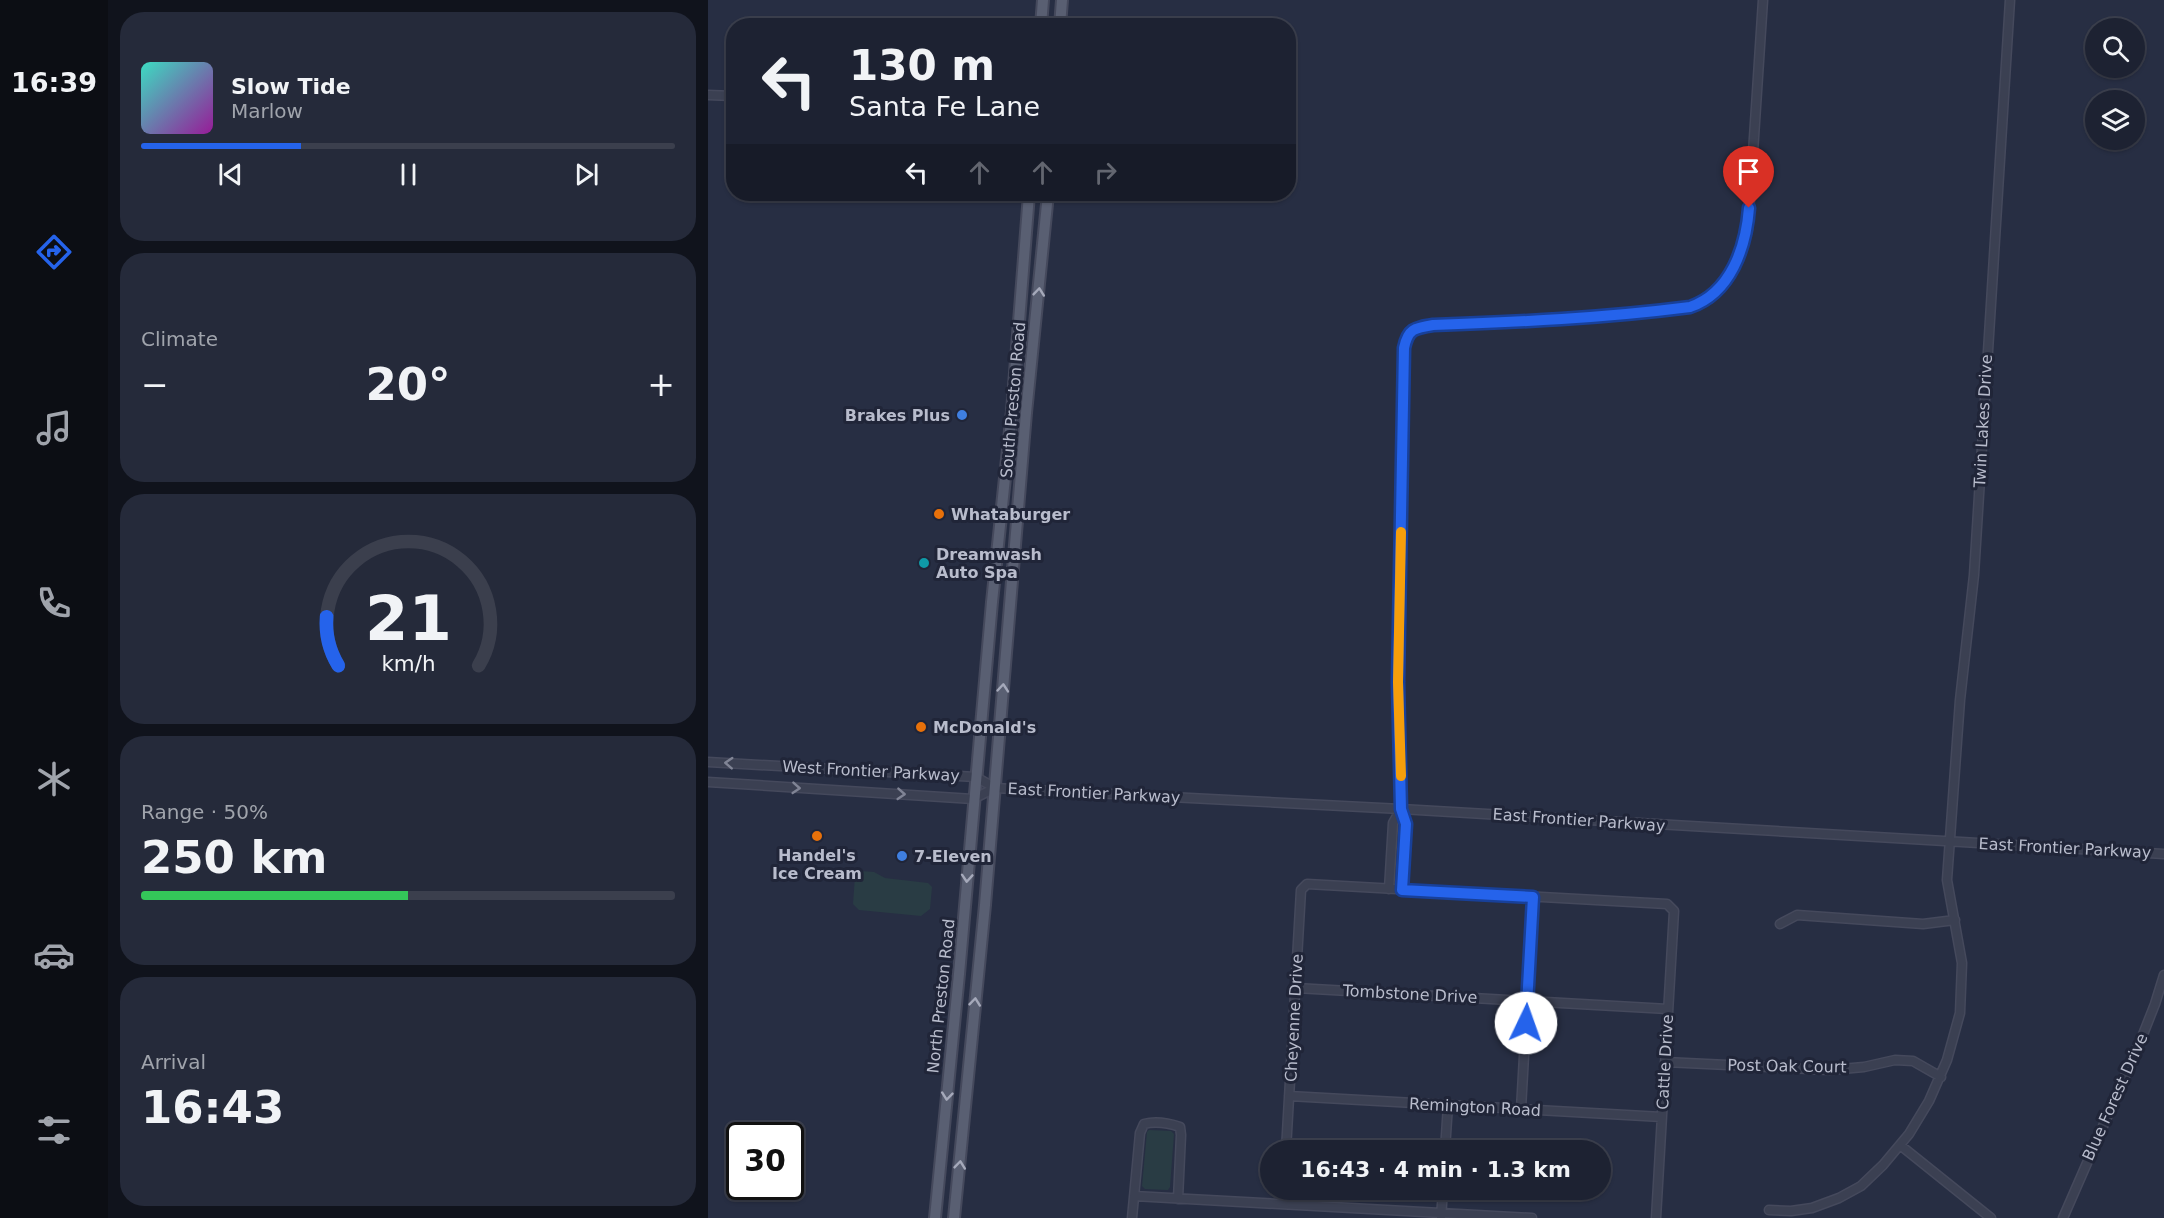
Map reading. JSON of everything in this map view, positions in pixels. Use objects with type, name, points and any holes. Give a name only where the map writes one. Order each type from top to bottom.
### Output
[{"type":"main road","points":[[1041,18],[1042,0]]},
{"type":"main road","points":[[1061,18],[1062,0]]},
{"type":"main road","name":"South Preston Road","points":[[976,777],[1010,431],[1028,201]]},
{"type":"main road","name":"South Preston Road","points":[[994,788],[1026,413],[1047,201]]},
{"type":"main road","name":"North Preston Road","points":[[935,1218],[976,777]]},
{"type":"main road","name":"North Preston Road","points":[[954,1218],[994,788]]},
{"type":"main road","points":[[953,1039],[972,1040]]},
{"type":"street","points":[[1402,890],[1406,824],[1401,809],[1398,682],[1406,337],[1410,331],[1433,325],[1552,321],[1641,313],[1690,307],[1709,299],[1731,273],[1748,229],[1763,0]]},
{"type":"street","name":"Twin Lakes Drive","points":[[1769,1210],[1791,1211],[1812,1208],[1839,1198],[1861,1186],[1883,1165],[1919,1120],[1941,1077],[1952,1046],[1961,1002],[1962,963],[1947,880],[1960,700],[1974,575],[2010,0]]},
{"type":"street","points":[[708,95],[726,96]]},
{"type":"street","name":"West Frontier Parkway","points":[[708,762],[976,777],[994,788]]},
{"type":"street","name":"West Frontier Parkway","points":[[708,782],[973,799],[994,788]]},
{"type":"street","name":"East Frontier Parkway","points":[[994,788],[1401,809],[2164,854]]},
{"type":"street","points":[[1401,809],[1393,823],[1389,889],[1533,897],[1521,1109]]},
{"type":"street","name":"Cheyenne Drive","points":[[1287,1140],[1301,890],[1307,884],[1389,889]]},
{"type":"street","name":"Cattle Drive","points":[[1533,897],[1667,904],[1674,911],[1656,1218]]},
{"type":"street","points":[[1780,924],[1797,915],[1923,924],[1955,920]]},
{"type":"street","name":"Blue Forest Drive","points":[[2063,1218],[2142,1037],[2164,975]]},
{"type":"street","name":"Tombstone Drive","points":[[1296,988],[1668,1009]]},
{"type":"street","name":"Post Oak Court","points":[[1665,1062],[1830,1070],[1864,1067],[1895,1060],[1913,1061],[1941,1077]]},
{"type":"street","name":"Remington Road","points":[[1289,1096],[1662,1117]]},
{"type":"street","points":[[1446,1140],[1448,1105]]},
{"type":"street","points":[[1132,1218],[1140,1133],[1144,1124],[1152,1122],[1180,1127],[1178,1199]]},
{"type":"street","points":[[1900,1144],[1991,1218]]},
{"type":"street","points":[[1134,1196],[1441,1216],[1532,1218]]},
{"type":"street","points":[[1441,1216],[1442,1200]]},
{"type":"shaded area","points":[[861,871],[874,872],[885,878],[928,883],[932,887],[930,909],[921,916],[859,910],[853,904],[855,876]]},
{"type":"shaded area","points":[[1149,1130],[1171,1131],[1174,1134],[1168,1190],[1145,1189],[1142,1186]]},
{"type":"slow traffic","points":[[1401,532],[1398,682],[1401,776]]},
{"type":"place","name":"Brakes Plus","points":[[962,415]]},
{"type":"place","name":"Whataburger","points":[[939,514]]},
{"type":"place","name":"Dreamwash Auto Spa","points":[[924,563]]},
{"type":"place","name":"McDonald's","points":[[921,727]]},
{"type":"place","name":"Handel's Ice Cream","points":[[817,836]]},
{"type":"place","name":"7-Eleven","points":[[902,856]]},
{"type":"route","points":[[1526,1023],[1533,897],[1402,890],[1406,824],[1401,809],[1398,682],[1406,337],[1410,331],[1433,325],[1552,321],[1641,313],[1690,307],[1702,303],[1709,299],[1731,273],[1745,240],[1749,208]]}]
